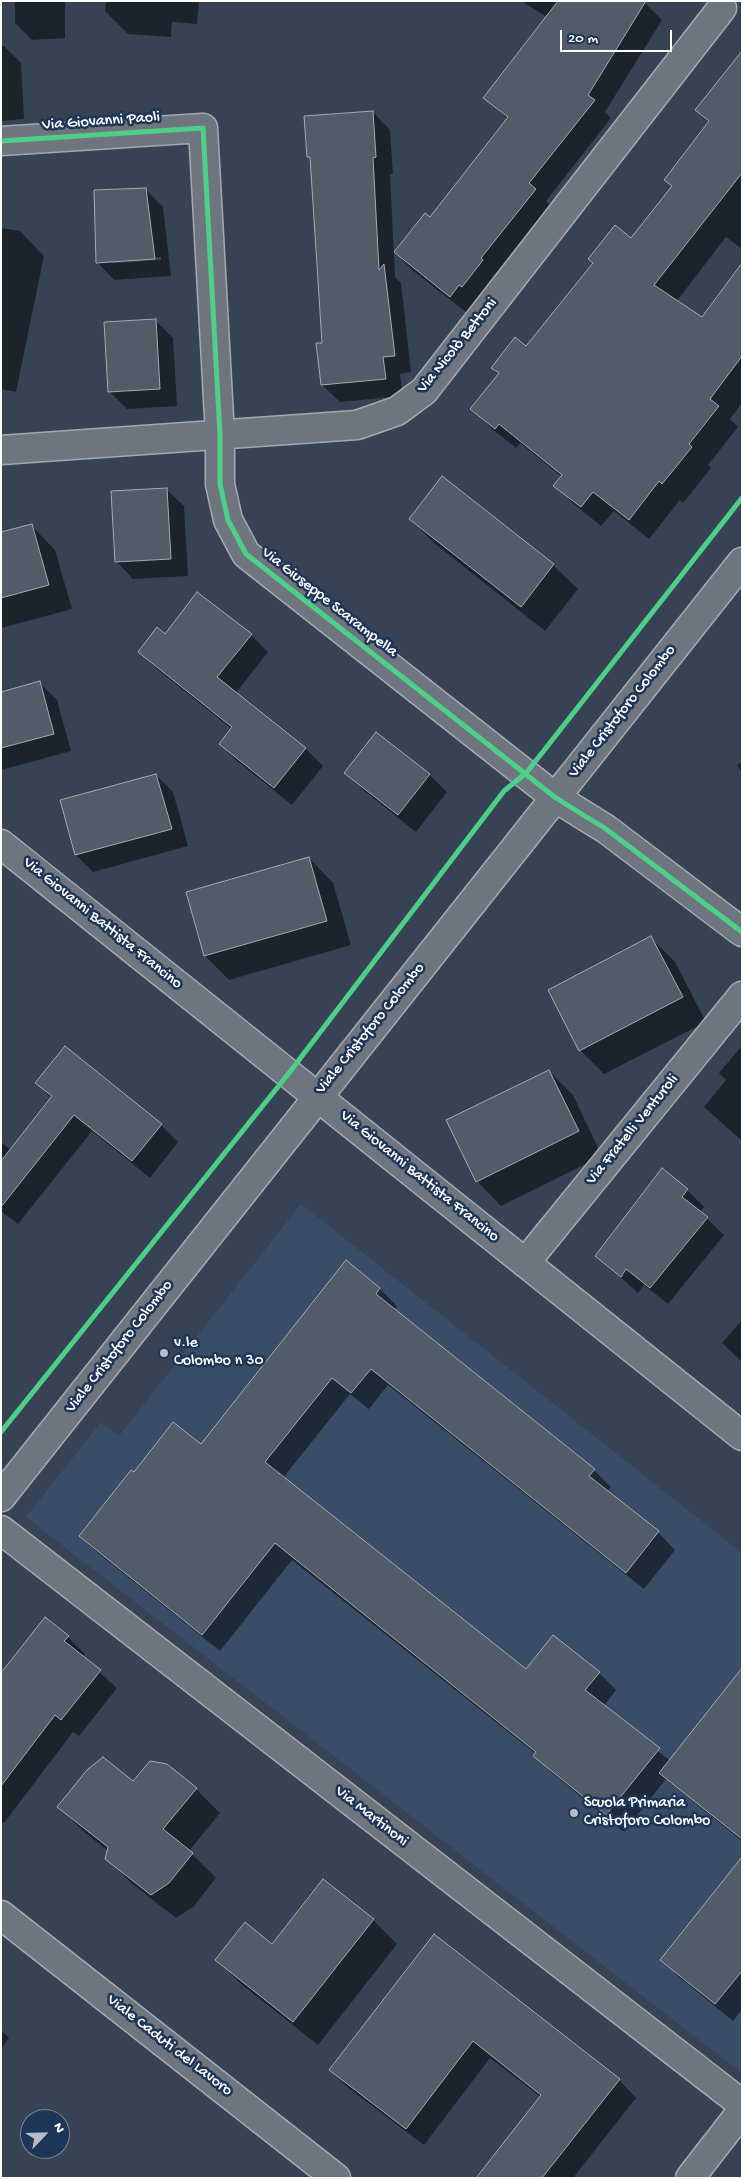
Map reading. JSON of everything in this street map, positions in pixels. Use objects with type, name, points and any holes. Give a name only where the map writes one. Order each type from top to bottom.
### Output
[{"type":"street","name":"Via Nicolò Bettoni","points":[[1,450],[357,425],[397,411],[424,391],[725,10]]},
{"type":"street","name":"Via Giuseppe Scarampella","points":[[203,128],[220,435],[220,484],[228,520],[246,554],[556,798],[606,829],[742,932]]},
{"type":"street","name":"Via Giovanni Paoli","points":[[1,141],[203,128]]},
{"type":"street","name":"Viale Cristoforo Colombo","points":[[1,1497],[742,562]]},
{"type":"street","name":"Via Giovanni Battista Francino","points":[[1,844],[318,1095],[742,1436]]},
{"type":"street","name":"Via Fratelli Venturoli","points":[[525,1263],[742,996]]},
{"type":"street","name":"Via Martinoni","points":[[1,1530],[742,2104]]},
{"type":"street","name":"Viale Caduti del Lavoro","points":[[1,1915],[336,2178]]},
{"type":"street","points":[[690,2178],[742,2111]]},
{"type":"shaded area","name":"Scuola Primaria Cristoforo Colombo","points":[[301,1204],[742,1553],[742,2073],[26,1517],[101,1422],[119,1436]]},
{"type":"building","points":[[558,1],[646,1],[588,95],[595,100],[529,183],[536,189],[481,258],[483,260],[462,287],[459,285],[450,297],[394,252],[425,213],[430,217],[508,117],[483,98]]},
{"type":"building","points":[[742,51],[742,173],[654,285],[702,317],[742,263],[742,356],[710,399],[719,406],[689,444],[692,447],[662,484],[659,481],[629,520],[593,492],[581,507],[553,486],[562,475],[499,424],[495,429],[470,409],[499,373],[491,368],[515,337],[526,346],[593,263],[588,259],[615,225],[631,238],[672,186],[664,180],[709,121],[695,110]]},
{"type":"building","points":[[373,111],[376,157],[373,158],[379,270],[384,264],[395,356],[383,357],[386,379],[321,385],[316,343],[322,343],[310,157],[307,157],[304,116]]},
{"type":"building","points":[[146,188],[155,259],[96,263],[94,190]]},
{"type":"building","points":[[156,319],[160,389],[108,392],[104,322]]},
{"type":"building","points":[[442,476],[554,564],[521,607],[409,519]]},
{"type":"building","points":[[167,488],[171,559],[115,562],[111,491]]},
{"type":"building","points":[[32,524],[49,585],[1,598],[1,532]]},
{"type":"building","points":[[197,592],[252,634],[217,677],[306,748],[274,788],[219,744],[232,727],[138,652],[157,627],[165,634]]},
{"type":"building","points":[[40,681],[54,734],[1,748],[1,692]]},
{"type":"building","points":[[376,732],[430,774],[398,815],[344,773]]},
{"type":"building","points":[[156,774],[172,829],[75,855],[60,800]]},
{"type":"building","points":[[309,857],[327,921],[204,956],[186,892]]},
{"type":"building","points":[[651,936],[683,997],[579,1051],[548,990]]},
{"type":"building","points":[[65,1046],[162,1124],[132,1161],[74,1115],[1,1207],[1,1161],[52,1096],[35,1083]]},
{"type":"building","points":[[549,1070],[579,1131],[476,1182],[446,1120]]},
{"type":"building","points":[[662,1168],[688,1189],[682,1197],[708,1217],[650,1288],[626,1269],[621,1277],[595,1256]]},
{"type":"building","points":[[346,1260],[380,1288],[376,1294],[595,1469],[589,1476],[659,1531],[626,1573],[371,1369],[351,1393],[332,1378],[265,1462],[526,1669],[553,1635],[600,1672],[585,1690],[660,1748],[606,1815],[533,1756],[536,1752],[275,1543],[202,1635],[79,1536],[131,1470],[134,1472],[173,1422],[201,1444]]},
{"type":"building","points":[[45,1617],[69,1636],[64,1641],[101,1670],[61,1720],[55,1715],[1,1786],[1,1673]]},
{"type":"building","points":[[742,1668],[742,1839],[659,1773]]},
{"type":"building","points":[[103,1757],[133,1781],[150,1761],[167,1764],[197,1788],[163,1829],[193,1853],[169,1883],[151,1895],[105,1859],[108,1847],[57,1807],[87,1770]]},
{"type":"building","points":[[742,1857],[742,1971],[715,2004],[660,1960]]},
{"type":"building","points":[[323,1879],[374,1919],[293,2022],[215,1960],[245,1922],[272,1944]]},
{"type":"building","points":[[434,1934],[620,2079],[542,2178],[476,2178],[541,2095],[473,2041],[406,2129],[329,2070]]},
{"type":"cycle path","points":[[1,141],[203,128],[220,435],[220,484],[228,520],[246,554],[556,798],[606,829],[742,932]]},
{"type":"cycle path","points":[[1,1432],[289,1073],[504,791],[526,773],[742,498]]},
{"type":"place","name":"v.le Colombo n 30","points":[[164,1353]]},
{"type":"place","name":"Scuola Primaria Cristoforo Colombo","points":[[574,1813]]}]
